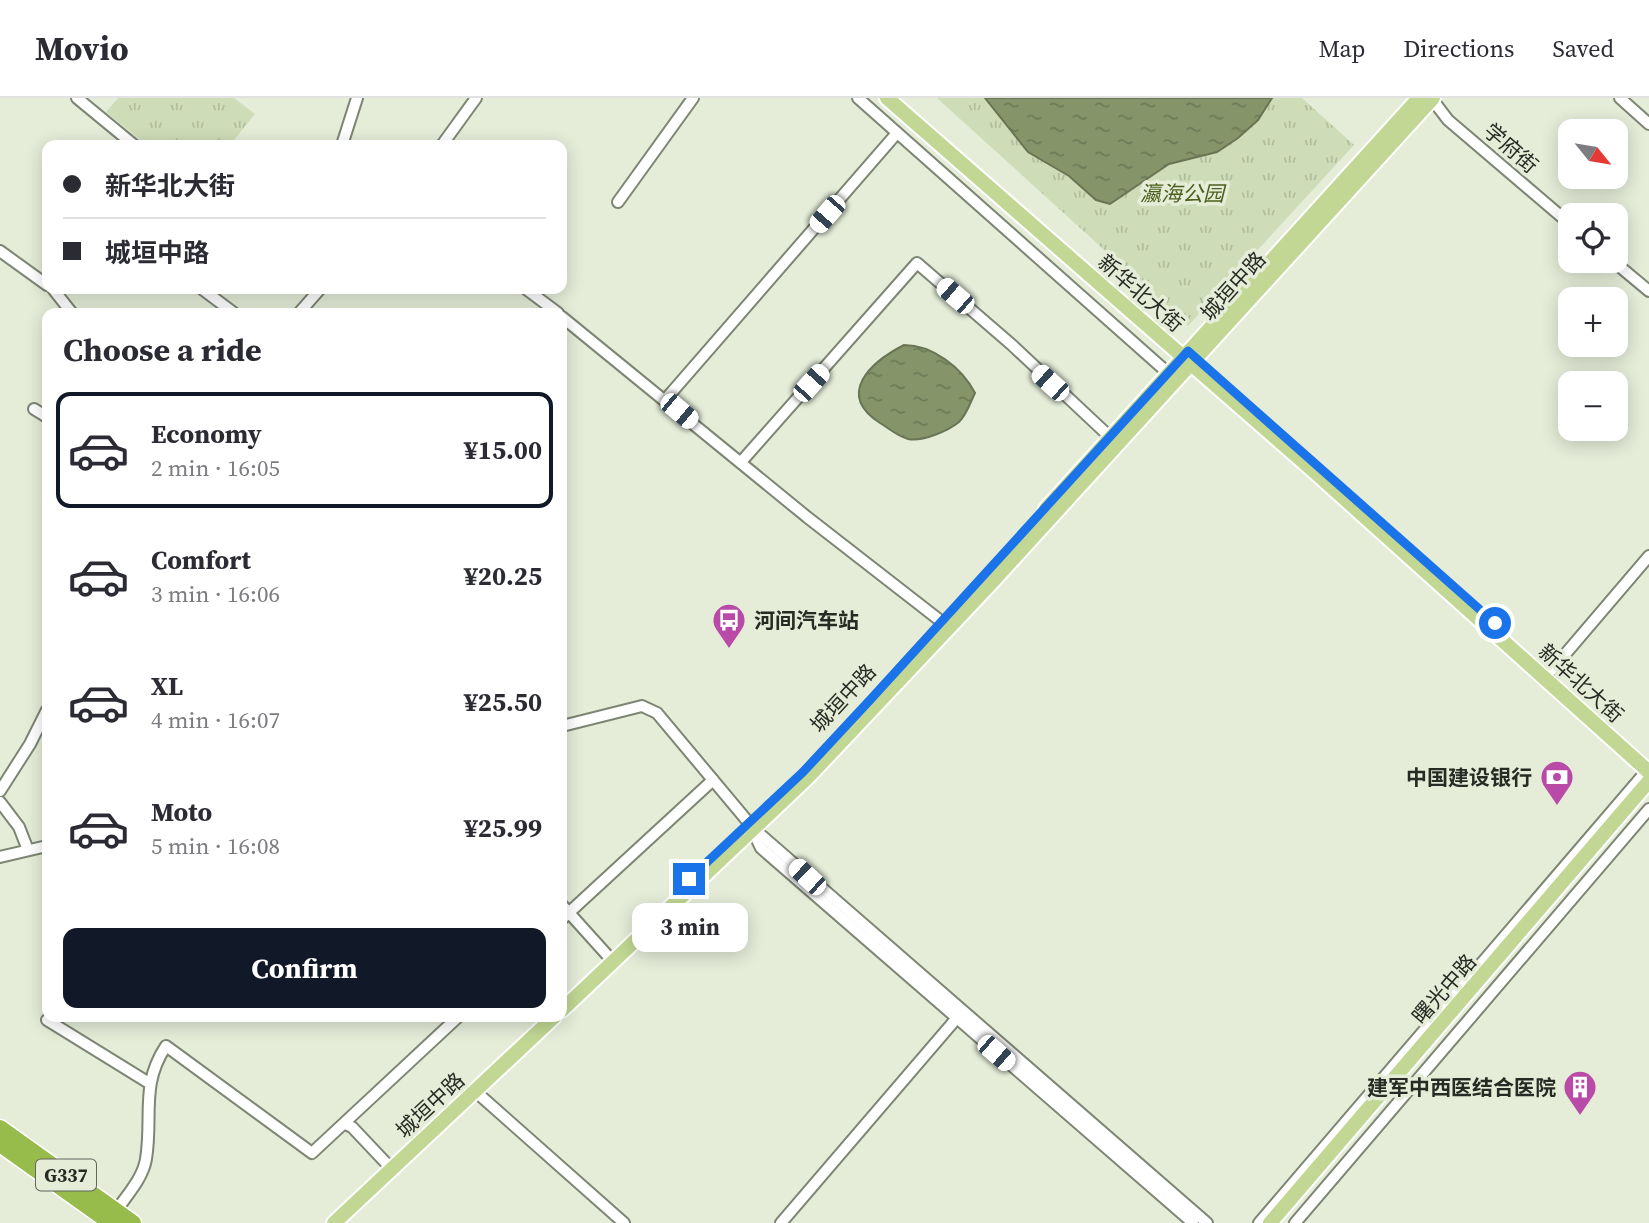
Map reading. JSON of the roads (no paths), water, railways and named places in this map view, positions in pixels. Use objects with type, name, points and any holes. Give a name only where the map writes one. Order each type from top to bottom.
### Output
[{"type":"highway","name":"G337","points":[[0,1128],[114,1217]]},
{"type":"highway","name":"G337","points":[[0,1144],[114,1217],[133,1223]]},
{"type":"main road","name":"新华北大街","points":[[887,98],[1550,672],[1649,770]]},
{"type":"main road","name":"新华北大街","points":[[899,98],[1649,770]]},
{"type":"main road","name":"城垣中路","points":[[567,1005],[876,706],[1189,358],[1428,98]]},
{"type":"main road","name":"城垣中路","points":[[567,994],[751,826],[943,622],[1168,373],[1189,358]]},
{"type":"main road","name":"曙光中路","points":[[1270,1223],[1649,770]]},
{"type":"main road","name":"曙光中路","points":[[1281,1223],[1649,793]]},
{"type":"main road","name":"城垣中路","points":[[323,1223],[537,1022]]},
{"type":"main road","name":"城垣中路","points":[[334,1223],[549,1022]]},
{"type":"street","points":[[77,98],[128,140]]},
{"type":"street","points":[[344,140],[357,98]]},
{"type":"street","points":[[446,140],[476,98]]},
{"type":"street","points":[[618,202],[693,98]]},
{"type":"street","points":[[858,98],[1168,373]]},
{"type":"street","name":"学府街","points":[[1428,98],[1558,205]]},
{"type":"street","name":"学府街","points":[[1428,98],[1448,120],[1558,214]]},
{"type":"street","points":[[1622,99],[1649,124]]},
{"type":"street","points":[[665,400],[897,133]]},
{"type":"street","points":[[0,251],[42,281]]},
{"type":"street","points":[[741,463],[917,263],[1012,345],[1110,437]]},
{"type":"street","points":[[1628,265],[1649,283]]},
{"type":"street","points":[[1627,273],[1649,291]]},
{"type":"street","points":[[57,294],[68,308]]},
{"type":"street","points":[[209,294],[227,308]]},
{"type":"street","points":[[533,294],[551,308]]},
{"type":"street","points":[[567,321],[741,463],[943,622]]},
{"type":"street","points":[[34,409],[42,414]]},
{"type":"street","points":[[1550,672],[1649,556]]},
{"type":"street","points":[[567,725],[642,706],[650,708],[751,826],[1207,1223]]},
{"type":"street","points":[[0,791],[42,720]]},
{"type":"street","points":[[1259,1223],[1649,770]]},
{"type":"street","points":[[567,909],[713,780]]},
{"type":"street","points":[[0,802],[19,827],[28,850]]},
{"type":"street","points":[[1295,1223],[1649,809]]},
{"type":"street","points":[[751,826],[761,848],[773,860],[1193,1223]]},
{"type":"street","points":[[0,857],[42,847]]},
{"type":"street","points":[[567,915],[608,956]]},
{"type":"street","points":[[781,1223],[956,1019]]},
{"type":"street","points":[[50,1022],[149,1083]]},
{"type":"street","points":[[114,1217],[140,1176],[146,1157],[149,1083],[156,1061],[166,1046],[312,1153],[453,1022]]},
{"type":"street","points":[[475,1091],[624,1223]]},
{"type":"street","points":[[345,1124],[352,1127],[386,1163]]},
{"type":"water","points":[[985,98],[1272,98],[1258,120],[1217,152],[1169,164],[1110,204],[1096,200],[1069,176],[1028,152]]},
{"type":"water","points":[[904,345],[925,349],[945,360],[962,375],[975,393],[959,422],[942,432],[914,440],[900,436],[880,423],[867,412],[860,401],[859,390],[870,370],[880,360]]},
{"type":"place","name":"河间汽车站","points":[[729,650]]},
{"type":"place","name":"中国建设银行","points":[[1557,807]]},
{"type":"place","name":"建军中西医结合医院","points":[[1580,1117]]},
{"type":"park label","name":"瀛海公园","points":[[1182,193]]}]
